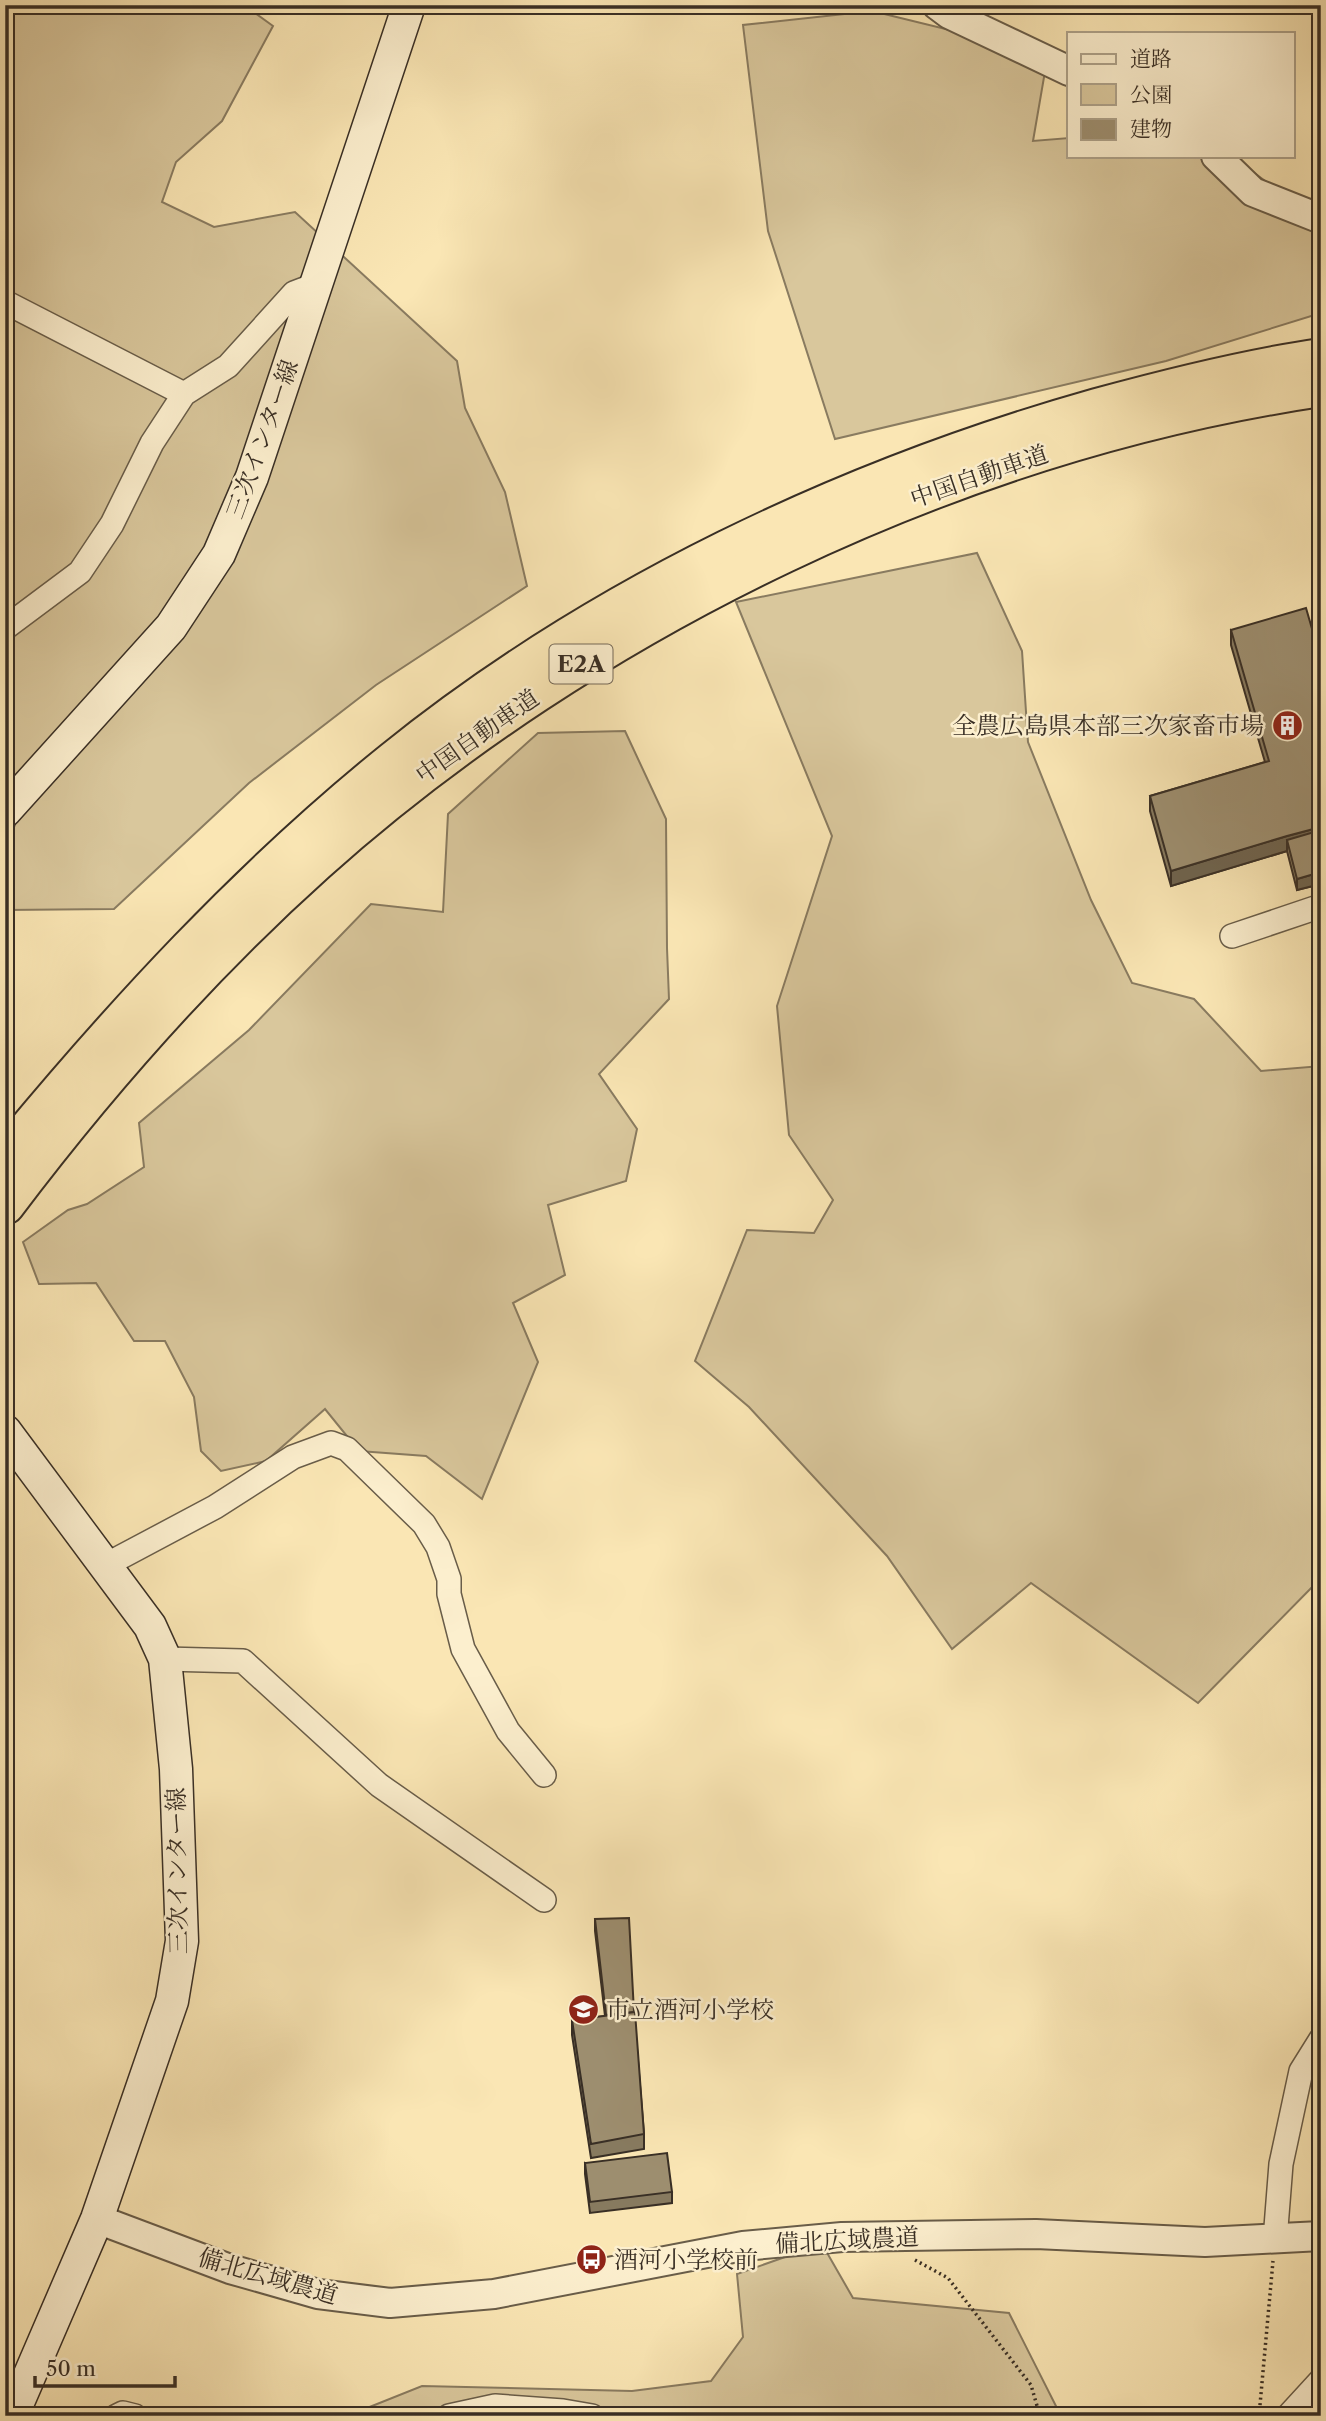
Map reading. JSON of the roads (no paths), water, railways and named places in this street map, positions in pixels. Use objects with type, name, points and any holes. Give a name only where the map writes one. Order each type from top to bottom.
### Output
[{"type":"highway","name":"中国自動車道","points":[[5,1157],[145,993],[219,916],[302,838],[393,760],[488,691],[579,631],[714,557],[909,468],[1031,427],[1163,390],[1314,366]]},
{"type":"highway","name":"中国自動車道","points":[[5,1205],[92,1096],[160,1018],[240,933],[288,888],[425,772],[486,726],[587,660],[699,596],[813,540],[924,493],[1043,452],[1168,418],[1314,366]]},
{"type":"main road","name":"三次インター線","points":[[5,811],[171,627],[219,554],[252,477],[408,5]]},
{"type":"main road","name":"三次インター線","points":[[5,1431],[150,1626],[164,1659],[176,1769],[182,1941],[172,2001],[97,2219],[12,2416]]},
{"type":"street","points":[[937,5],[949,14],[1067,70]]},
{"type":"street","points":[[1218,158],[1253,192],[1321,219]]},
{"type":"street","points":[[5,628],[80,572],[112,524],[152,443],[184,394],[228,366],[294,293],[315,285]]},
{"type":"street","points":[[5,302],[184,394]]},
{"type":"street","points":[[1232,936],[1321,906]]},
{"type":"street","points":[[104,1566],[215,1507],[293,1457],[331,1443],[347,1449],[424,1524],[439,1547],[449,1579],[449,1594],[463,1649],[508,1731],[544,1776]]},
{"type":"street","points":[[164,1659],[243,1661],[379,1785],[544,1900]]},
{"type":"street","points":[[1275,2240],[1281,2164],[1301,2071],[1321,2039]]},
{"type":"street","name":"備北広域農道","points":[[97,2219],[230,2269],[318,2294],[390,2303],[494,2294],[743,2246],[842,2238],[1036,2234],[1205,2242],[1321,2236]]},
{"type":"street","points":[[1289,2416],[1321,2380]]},
{"type":"street","points":[[449,2416],[495,2406],[563,2410],[592,2416]]},
{"type":"street","points":[[117,2416],[123,2413],[135,2416]]},
{"type":"place","name":"全農広島県本部三次家畜市場","points":[[1287,725]]},
{"type":"place","name":"市立酒河小学校","points":[[583,2009]]},
{"type":"place","name":"酒河小学校前","points":[[591,2259]]}]
